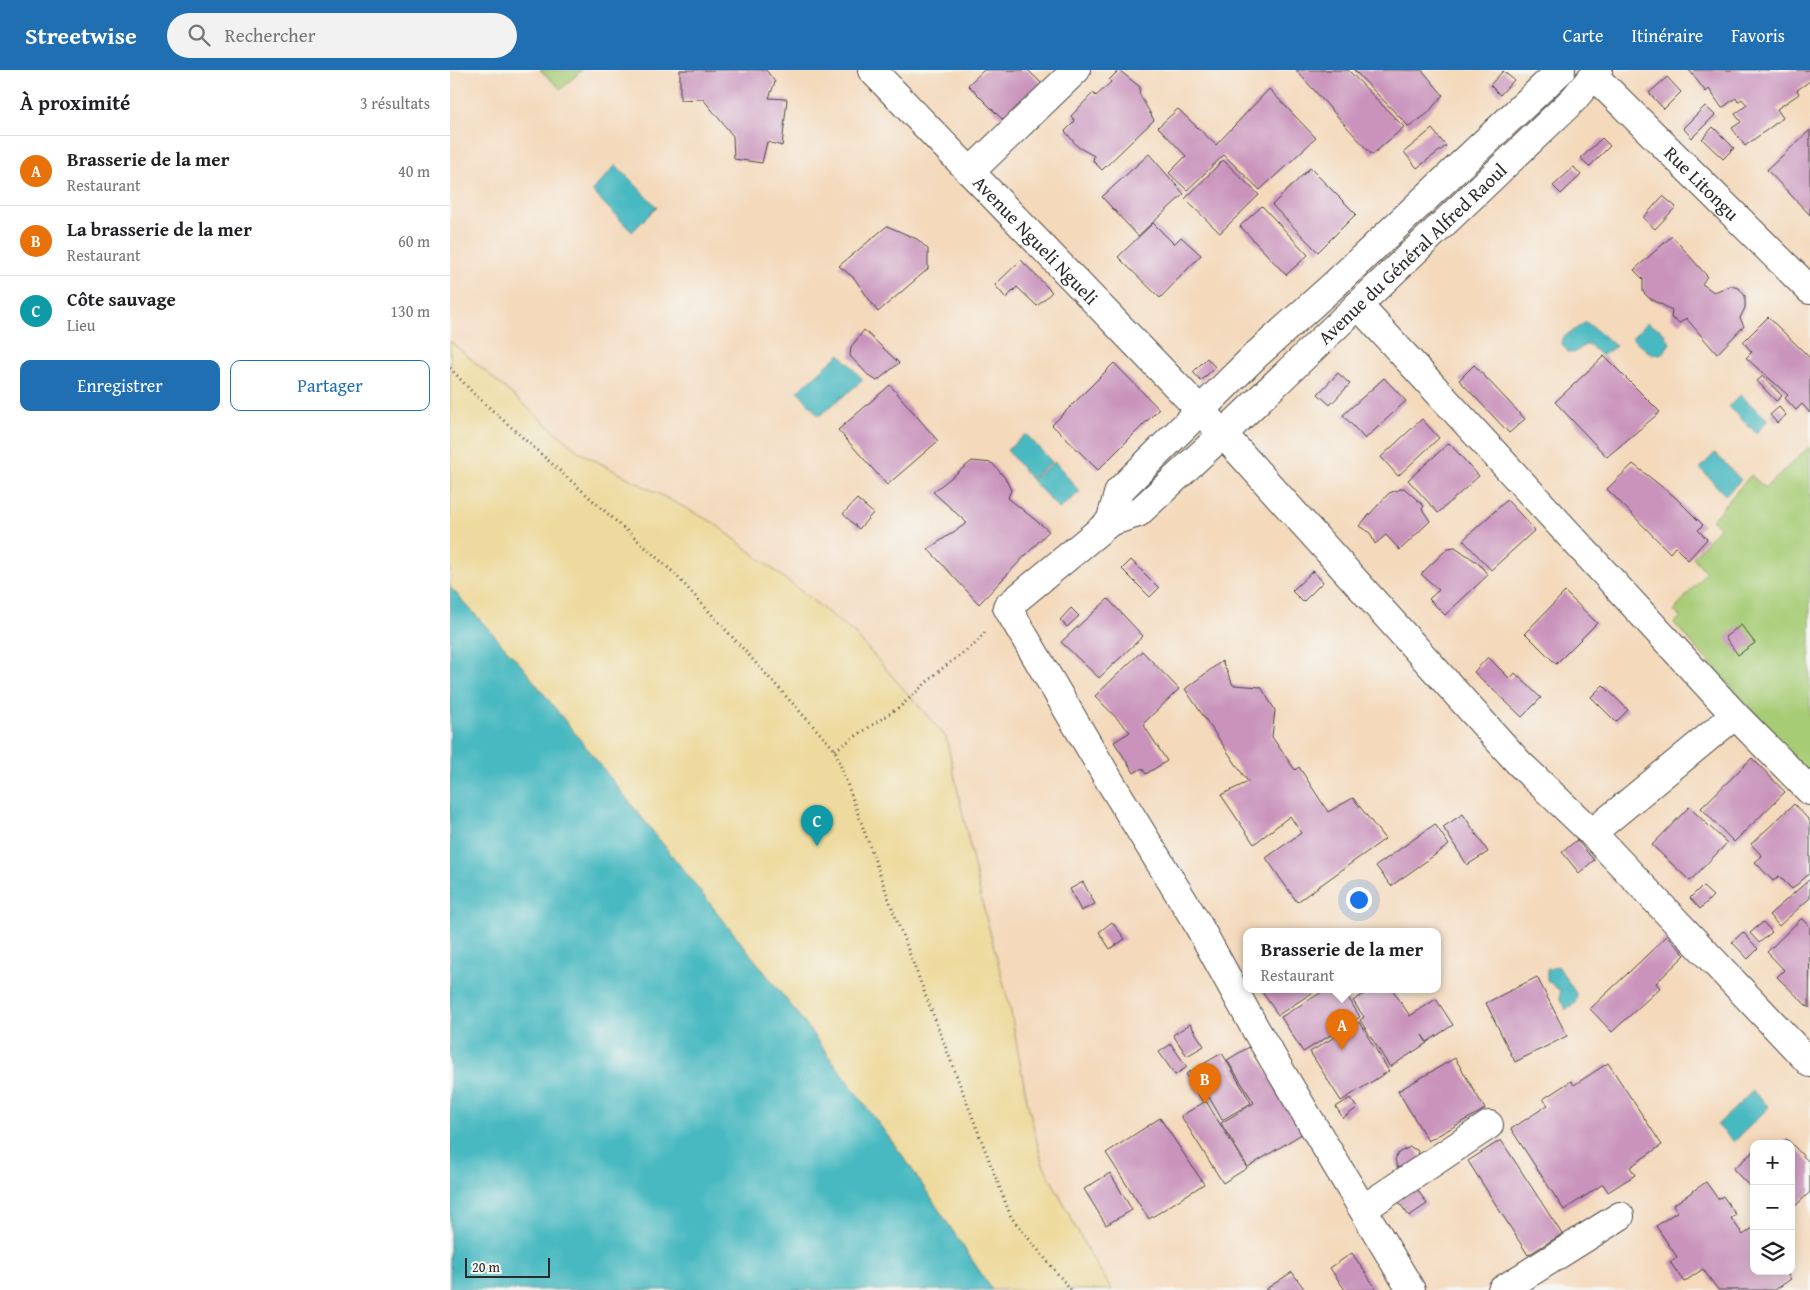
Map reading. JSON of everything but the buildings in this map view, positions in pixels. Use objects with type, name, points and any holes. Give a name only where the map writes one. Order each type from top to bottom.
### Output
[{"type":"street","name":"Avenue Ngueli Ngueli","points":[[872,70],[1223,434],[1519,763],[1592,833],[1810,1063]]},
{"type":"street","points":[[970,172],[1076,70]]},
{"type":"street","name":"Avenue du Général Alfred Raoul","points":[[1110,522],[1119,491],[1255,356],[1336,283],[1561,70]]},
{"type":"street","name":"Avenue du Général Alfred Raoul","points":[[1110,522],[1138,512],[1223,434],[1573,100],[1596,73]]},
{"type":"street","name":"Rue Litongu","points":[[1596,73],[1810,290]]},
{"type":"street","points":[[1358,305],[1735,715],[1810,791]]},
{"type":"street","points":[[1110,522],[1007,608],[1106,775],[1197,922],[1256,1030],[1411,1290]]},
{"type":"street","points":[[1592,833],[1735,715]]},
{"type":"street","points":[[1363,1209],[1489,1125]]},
{"type":"street","points":[[1502,1290],[1620,1216]]},
{"type":"path","points":[[450,368],[474,394],[674,573],[835,750],[892,908],[1011,1217],[1071,1290]]},
{"type":"path","points":[[835,750],[901,706],[940,670],[974,645],[1007,608]]},
{"type":"green space","points":[[540,70],[582,70],[561,89]]},
{"type":"green space","points":[[1809,447],[1810,775],[1674,623],[1681,617],[1674,611],[1706,572],[1693,557],[1720,527],[1712,520],[1751,475],[1765,488]]},
{"type":"sand","points":[[450,341],[579,452],[714,523],[854,633],[946,737],[982,902],[1011,1012],[1026,1096],[1042,1162],[1088,1251],[1112,1290],[992,1290],[907,1162],[800,1017],[520,664],[450,587]]},
{"type":"water","points":[[616,165],[657,207],[632,232],[592,191]]},
{"type":"water","points":[[1586,322],[1616,346],[1601,356],[1590,345],[1585,345],[1574,353],[1568,352],[1562,344],[1562,338]]},
{"type":"water","points":[[1646,323],[1662,330],[1670,343],[1662,355],[1651,354],[1632,338]]},
{"type":"water","points":[[840,354],[863,380],[819,416],[798,391]]},
{"type":"water","points":[[1740,395],[1768,420],[1756,433],[1729,407]]},
{"type":"water","points":[[1026,434],[1052,462],[1031,479],[1007,450]]},
{"type":"water","points":[[1715,453],[1741,480],[1725,495],[1700,468]]},
{"type":"water","points":[[1055,462],[1080,492],[1059,509],[1032,480]]},
{"type":"water","points":[[450,587],[520,664],[800,1017],[907,1162],[992,1290],[450,1290]]},
{"type":"water","points":[[1558,966],[1577,995],[1575,1003],[1566,1010],[1560,999],[1560,991],[1547,980],[1547,970]]},
{"type":"water","points":[[1753,1091],[1769,1107],[1734,1142],[1717,1125]]},
{"type":"place","name":"Côte sauvage","points":[[817,846]]},
{"type":"place","name":"Brasserie de la mer","points":[[1342,1050]]},
{"type":"place","name":"La brasserie de la mer","points":[[1205,1104]]}]
